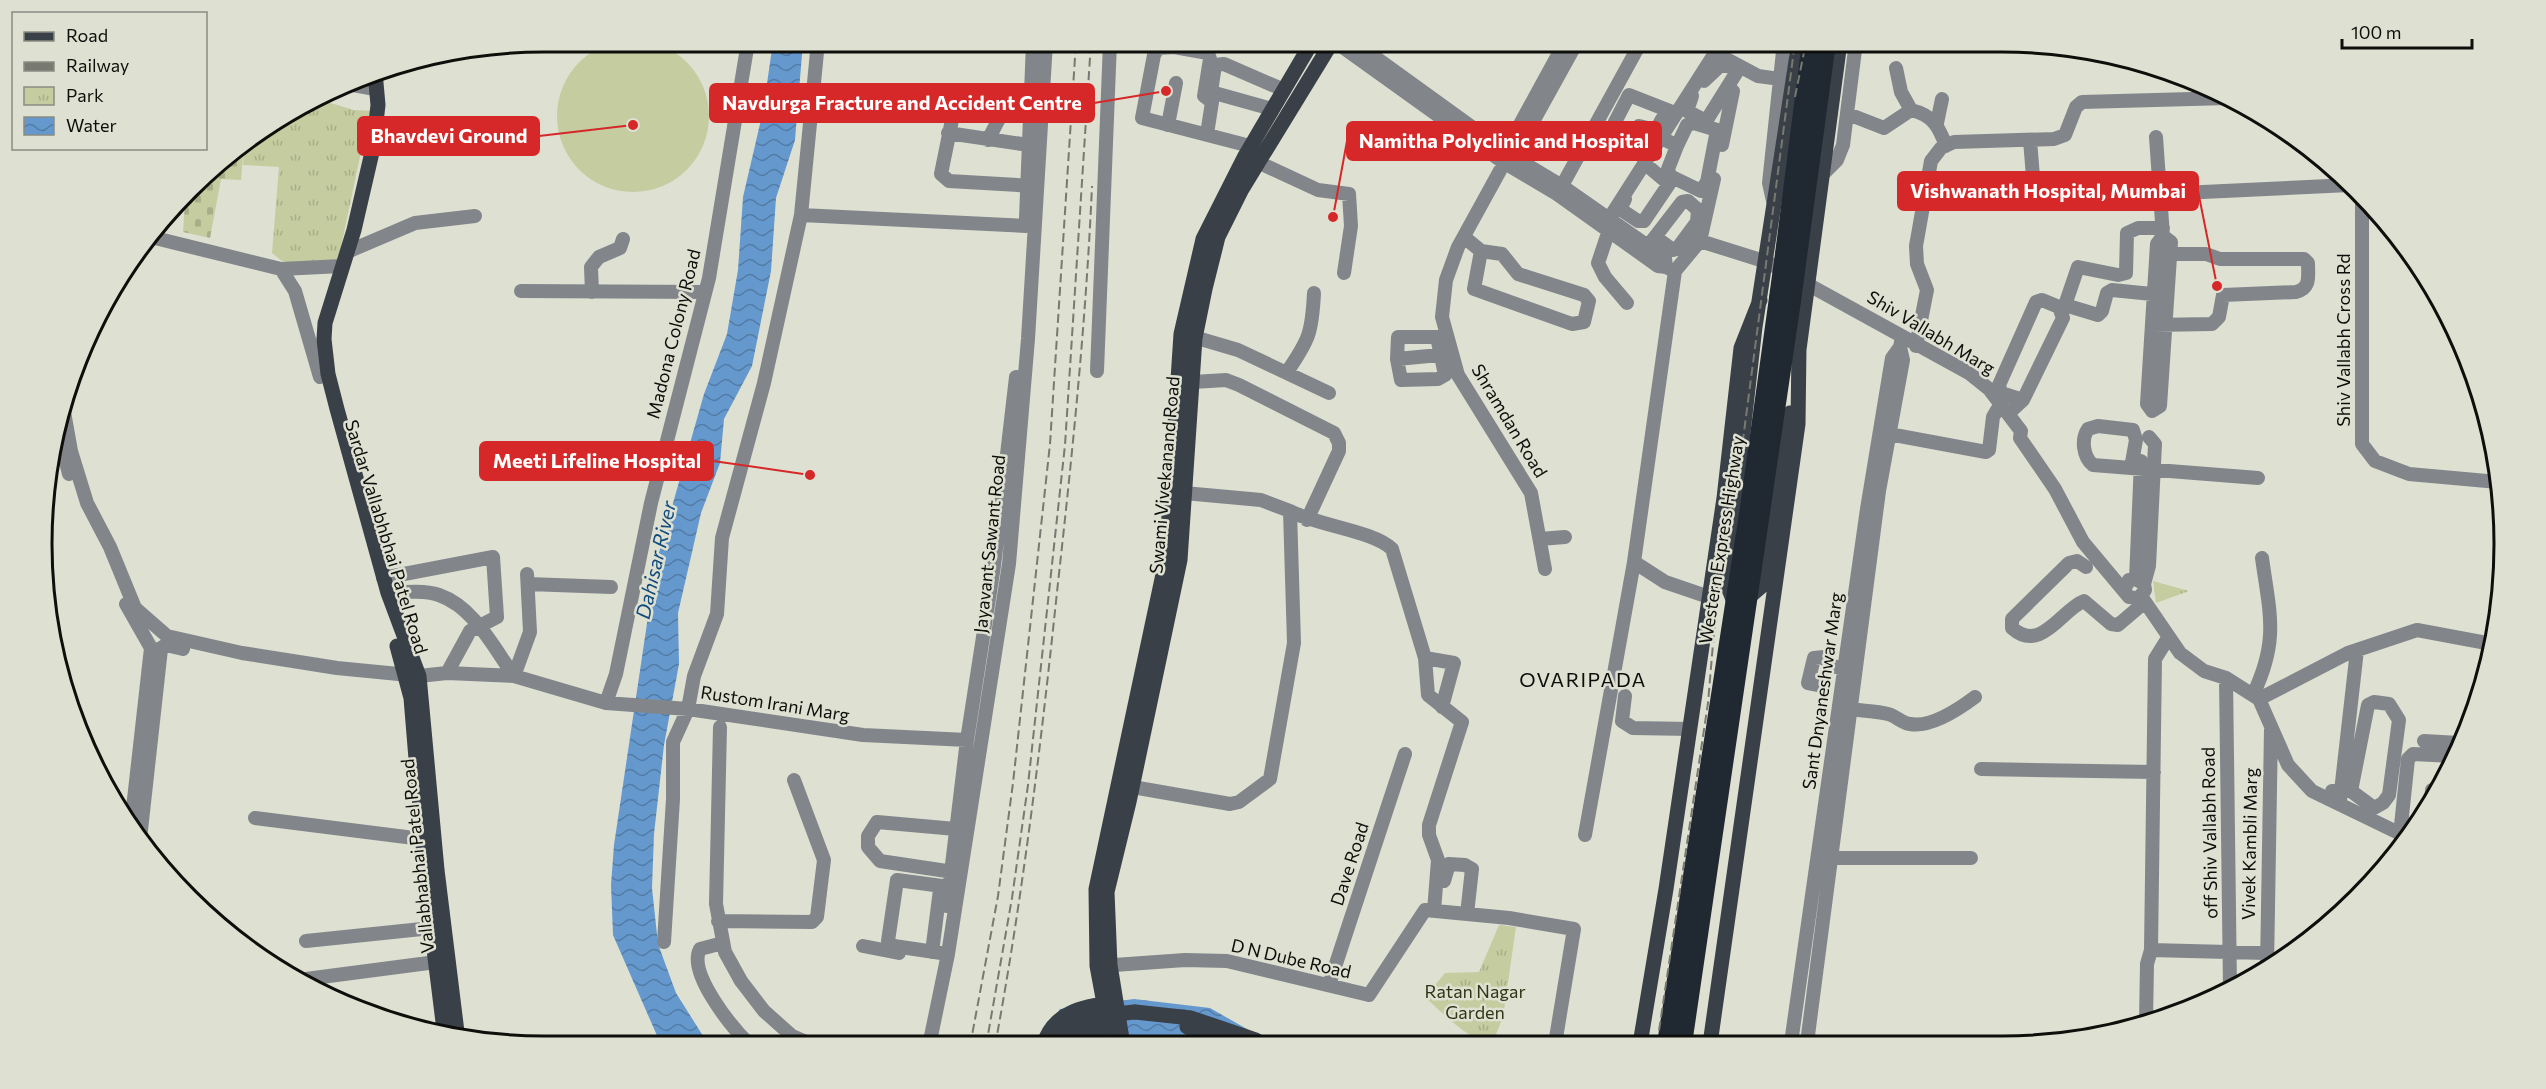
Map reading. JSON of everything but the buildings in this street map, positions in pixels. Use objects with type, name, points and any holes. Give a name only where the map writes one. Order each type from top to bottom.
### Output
[{"type":"highway","name":"Western Express Highway","points":[[1791,255],[1810,52]]},
{"type":"highway","name":"Western Express Highway","points":[[1684,1036],[1742,599],[1777,299],[1791,255],[1825,52]]},
{"type":"highway","name":"Western Express Highway","points":[[1667,1036],[1742,599]]},
{"type":"main road","name":"Swami Vivekanand Road","points":[[1110,1004],[1096,889],[1126,786],[1167,560],[1177,492],[1188,336],[1203,239],[1250,147],[1306,52]]},
{"type":"main road","name":"Swami Vivekanand Road","points":[[1182,436],[1193,382],[1188,336],[1218,237],[1242,189],[1326,52]]},
{"type":"main road","points":[[1796,52],[1787,80],[1767,262],[1777,299],[1726,582],[1742,599],[1764,584],[1809,282],[1839,52]]},
{"type":"main road","points":[[324,376],[325,323],[345,259],[373,148],[378,105],[374,84]]},
{"type":"main road","points":[[1641,1036],[1724,498],[1741,348],[1777,299]]},
{"type":"main road","points":[[1711,1036],[1795,448],[1799,347]]},
{"type":"main road","name":"Sardar Vallabhbhai Patel Road","points":[[324,376],[411,676],[422,839],[438,927],[436,962],[444,1026]]},
{"type":"main road","name":"Sardar Vallabhbhai Patel Road","points":[[324,376],[356,515],[411,676]]},
{"type":"main road","name":"Vallabhabhai Patel Road","points":[[411,676],[438,927],[456,1028]]},
{"type":"main road","points":[[1048,1036],[1066,1013],[1078,1008],[1110,1004],[1116,1036]]},
{"type":"main road","points":[[1062,1036],[1069,1025],[1083,1018],[1135,1012],[1191,1018],[1244,1036]]},
{"type":"main road","points":[[1074,1036],[1090,1027],[1134,1023],[1189,1027],[1212,1036]]},
{"type":"street","name":"Madona Colony Road","points":[[612,703],[651,503],[705,292],[746,52]]},
{"type":"street","name":"Rustom Irani Marg","points":[[817,52],[801,215],[764,383],[722,538],[717,614],[694,676],[688,709],[862,735],[967,740]]},
{"type":"street","name":"Jayavant Sawant Road","points":[[929,1036],[950,887],[957,873],[1009,564],[1028,339],[1036,104],[1033,52]]},
{"type":"street","name":"Jayavant Sawant Road","points":[[1036,104],[1044,52]]},
{"type":"street","points":[[1097,371],[1110,52]]},
{"type":"street","points":[[1155,52],[1142,116],[1144,119],[1233,140],[1250,147],[1260,163],[1318,190],[1349,194],[1351,226],[1344,273]]},
{"type":"street","points":[[1206,52],[1210,59],[1204,96],[1212,100],[1209,135]]},
{"type":"street","points":[[1350,52],[1508,154]]},
{"type":"street","points":[[1368,52],[1609,224],[1643,242],[1658,266],[1671,269]]},
{"type":"street","points":[[1541,95],[1560,52]]},
{"type":"street","points":[[1541,95],[1570,52]]},
{"type":"street","points":[[1560,190],[1636,52]]},
{"type":"street","points":[[1634,134],[1639,126],[1656,130],[1671,111],[1690,95],[1714,53],[1758,76],[1787,80],[1786,52]]},
{"type":"street","points":[[1824,173],[1838,160],[1848,114],[1855,52]]},
{"type":"street","points":[[1271,110],[1210,92],[1212,68],[1215,65],[1224,64],[1284,90]]},
{"type":"street","points":[[1896,68],[1901,92],[1911,110],[1937,123]]},
{"type":"street","points":[[1168,125],[1176,83]]},
{"type":"street","points":[[1585,835],[1634,562],[1671,269],[1700,241],[1726,128],[1728,103],[1735,84]]},
{"type":"street","name":"Shramdan Road","points":[[1541,95],[1520,145],[1508,154],[1464,237],[1446,280],[1442,317],[1447,354],[1531,493],[1545,569]]},
{"type":"street","points":[[1614,124],[1629,95],[1671,111]]},
{"type":"street","points":[[988,140],[1003,111],[1002,105],[997,98],[973,96],[954,110],[939,171],[945,179],[1032,186]]},
{"type":"street","points":[[1942,99],[1937,123],[1946,146]]},
{"type":"street","points":[[1918,347],[1927,290],[1917,264],[1916,246],[1931,161],[1946,146],[1954,142],[2054,139],[2065,135],[2076,107],[2082,102],[2209,99]]},
{"type":"street","points":[[1002,105],[1036,104]]},
{"type":"street","points":[[1209,135],[1219,105],[1271,110]]},
{"type":"street","points":[[1848,114],[1884,128],[1911,110]]},
{"type":"street","points":[[1627,303],[1605,277],[1598,263],[1609,224],[1646,164],[1671,111]]},
{"type":"street","points":[[1689,124],[1717,130],[1707,182],[1701,190],[1670,176],[1668,169],[1677,146],[1684,128],[1689,124]]},
{"type":"street","points":[[948,133],[1034,146]]},
{"type":"street","points":[[1660,137],[1677,146]]},
{"type":"street","points":[[2156,137],[2163,232],[2157,244],[2154,294],[2165,326]]},
{"type":"street","points":[[2030,140],[2033,177]]},
{"type":"street","name":"Jayavant Sawant Road","points":[[964,830],[967,740],[994,566],[1019,351],[1026,226],[1032,186]]},
{"type":"street","points":[[2160,194],[2337,186]]},
{"type":"street","name":"Shiv Vallabh Cross Rd","points":[[2362,211],[2362,444],[2375,461],[2409,474],[2489,481]]},
{"type":"street","points":[[801,215],[1026,226]]},
{"type":"street","points":[[159,239],[280,269],[345,259],[415,223],[475,216]]},
{"type":"street","points":[[1889,434],[1986,452],[1989,450],[1993,417],[2023,400],[2063,318],[2062,306],[2078,267],[2118,275],[2126,273],[2127,233],[2138,228],[2163,232],[2171,242],[2174,255],[2165,326],[2158,342],[2155,386],[2147,404],[2152,411],[2149,437],[2155,444],[2141,469],[2149,566],[2118,625],[2110,624],[2084,601],[2051,629],[2040,634],[2024,634],[2012,628],[2012,619],[2069,563],[2077,561],[2086,567]]},
{"type":"street","points":[[1464,237],[1481,251],[1502,254],[1518,274],[1584,295],[1589,301],[1584,322],[1572,324],[1474,289],[1481,251]]},
{"type":"street","points":[[592,292],[591,267],[599,257],[621,248],[623,239]]},
{"type":"street","name":"Shiv Vallabh Marg","points":[[1700,241],[1767,262],[1809,282],[1901,342],[1927,348],[1969,373],[1989,389],[2002,412],[2021,431],[2020,438],[2055,489],[2084,542],[2104,560],[2103,567],[2137,588],[2165,634],[2180,653],[2205,671],[2226,678],[2256,697]]},
{"type":"street","points":[[2165,326],[2212,324],[2218,316],[2223,295],[2296,292],[2304,290],[2308,285],[2308,263],[2304,259],[2220,259],[2206,254],[2174,255]]},
{"type":"street","points":[[2165,326],[2174,255]]},
{"type":"street","points":[[280,269],[295,291],[324,376]]},
{"type":"street","points":[[521,291],[705,292]]},
{"type":"street","points":[[2023,400],[2001,393],[2001,381],[2036,302],[2042,300],[2098,315],[2109,291],[2169,295]]},
{"type":"street","points":[[1287,372],[1308,341],[1312,329],[1314,293]]},
{"type":"street","points":[[1188,336],[1238,350],[1329,393]]},
{"type":"street","points":[[1398,337],[1437,337],[1447,354],[1445,375],[1438,379],[1401,380],[1397,359],[1398,337]]},
{"type":"street","name":"Sant Dnyaneshwar Marg","points":[[1808,1036],[1823,858],[1844,668],[1872,510],[1903,360],[1901,342]]},
{"type":"street","name":"Sant Dnyaneshwar Marg","points":[[1792,1036],[1850,709],[1892,358],[1901,342]]},
{"type":"street","points":[[1397,359],[1447,354]]},
{"type":"street","points":[[1193,382],[1226,380],[1334,433],[1339,443],[1339,451],[1307,520]]},
{"type":"street","points":[[61,456],[110,547],[135,608],[158,641],[141,826]]},
{"type":"street","points":[[2141,469],[2258,478]]},
{"type":"street","points":[[1177,492],[1229,493],[1271,499],[1307,520],[1336,526],[1392,549],[1425,658],[1428,695],[1462,722],[1429,825],[1429,834],[1438,860],[1434,910],[1467,910],[1574,929],[1556,1036]]},
{"type":"street","points":[[1126,786],[1230,804],[1239,802],[1270,779],[1294,643],[1290,511]]},
{"type":"street","points":[[1539,539],[1564,537]]},
{"type":"street","points":[[383,578],[493,557],[497,617],[470,631],[447,673]]},
{"type":"street","points":[[2262,558],[2271,621],[2270,646],[2256,697],[2271,722],[2288,765],[2312,791],[2339,795],[2374,808],[2384,803],[2389,795],[2399,720],[2390,704],[2374,702],[2368,705],[2339,795]]},
{"type":"street","points":[[1634,562],[1665,582],[1709,597]]},
{"type":"street","points":[[514,676],[530,632],[528,579],[611,587]]},
{"type":"street","points":[[388,593],[413,591],[439,595],[478,625],[514,676]]},
{"type":"street","points":[[2256,697],[2353,651],[2417,630],[2483,642]]},
{"type":"street","points":[[2147,964],[2142,950],[2155,659],[2165,634]]},
{"type":"street","points":[[158,641],[241,662],[379,680],[447,673],[514,676],[612,703],[688,709],[673,742],[673,799],[664,942]]},
{"type":"street","points":[[133,814],[158,641]]},
{"type":"street","points":[[2339,795],[2353,651]]},
{"type":"street","points":[[1824,686],[1808,683],[1814,658],[1824,657],[1830,666],[1844,668]]},
{"type":"street","points":[[1425,658],[1454,663],[1442,707]]},
{"type":"street","name":"off Shiv Vallabh Road","points":[[2226,678],[2230,980]]},
{"type":"street","points":[[1625,696],[1622,721],[1625,725],[1633,728],[1690,729]]},
{"type":"street","points":[[1850,709],[1891,715],[1912,724],[1948,714],[1975,697]]},
{"type":"street","name":"Vivek Kambli Marg","points":[[2266,960],[2271,722]]},
{"type":"street","points":[[720,727],[716,873],[718,921],[723,944],[741,981],[764,1011],[792,1036]]},
{"type":"street","points":[[2424,741],[2452,743]]},
{"type":"street","name":"Dave Road","points":[[1329,985],[1405,754]]},
{"type":"street","points":[[2404,827],[2408,759],[2413,754],[2446,756]]},
{"type":"street","points":[[1982,769],[2150,772]]},
{"type":"street","points":[[2146,1014],[2147,964],[2151,950],[2150,772]]},
{"type":"street","points":[[718,921],[812,922],[817,917],[824,860],[794,780]]},
{"type":"street","points":[[2339,795],[2400,833]]},
{"type":"street","points":[[255,818],[422,839]]},
{"type":"street","points":[[957,873],[880,861],[868,847],[868,836],[877,822],[964,830]]},
{"type":"street","points":[[1823,858],[1971,858]]},
{"type":"street","points":[[940,955],[890,945],[897,880],[950,887]]},
{"type":"street","name":"D N Dube Road","points":[[1105,973],[1185,960],[1227,961],[1369,995],[1425,910],[1434,910]]},
{"type":"street","points":[[306,941],[438,927]]},
{"type":"street","points":[[723,944],[700,949],[696,962],[708,991],[740,1036]]},
{"type":"street","points":[[863,945],[940,955]]},
{"type":"street","points":[[2151,950],[2230,952],[2266,960]]},
{"type":"street","name":"Jayavant Sawant Road","points":[[922,1036],[940,955]]},
{"type":"street","points":[[312,978],[436,962]]},
{"type":"green space","points":[[593,52],[673,52],[687,62],[696,74],[707,101],[709,116],[707,131],[696,158],[687,170],[675,179],[648,190],[633,192],[618,190],[591,179],[579,170],[570,158],[559,131],[557,116],[563,87],[579,62]]},
{"type":"green space","points":[[328,102],[354,110],[373,111],[362,147],[337,266],[331,273],[282,261],[272,253],[279,167],[243,165],[245,154],[298,118]]},
{"type":"green space","points":[[243,156],[241,180],[221,179],[210,238],[183,232],[184,210]]},
{"type":"green space","points":[[2153,581],[2189,591],[2156,603]]},
{"type":"green space","name":"Ratan Nagar Garden","points":[[1499,925],[1516,927],[1503,1017],[1495,1036],[1471,1036],[1447,1018],[1425,997],[1445,973],[1479,972]]},
{"type":"water","points":[[772,52],[802,52],[795,140],[776,198],[771,271],[752,366],[724,419],[720,463],[701,513],[678,613],[679,664],[664,745],[654,834],[652,888],[658,944],[676,993],[703,1036],[657,1036],[613,935],[611,885],[614,845],[656,563],[704,394],[727,334],[738,270],[743,197],[763,111]]},
{"type":"water","points":[[1134,999],[1210,1008],[1259,1036],[1042,1036],[1060,1009]]},
{"type":"railway","points":[[972,1036],[998,896],[1013,783],[1050,444],[1075,52]]},
{"type":"railway","points":[[988,1036],[1012,898],[1028,785],[1065,445],[1090,52]]},
{"type":"railway","points":[[1658,1036],[1708,703],[1715,620],[1730,539],[1794,52]]},
{"type":"railway","points":[[1795,97],[1804,52]]},
{"type":"railway","points":[[997,1036],[1023,876],[1044,706],[1078,389],[1092,186]]},
{"type":"place","name":"Navdurga Fracture and Accident Centre","points":[[1166,91]]},
{"type":"place","name":"Bhavdevi Ground","points":[[633,125]]},
{"type":"place","name":"Namitha Polyclinic and Hospital","points":[[1333,217]]},
{"type":"place","name":"Vishwanath Hospital, Mumbai","points":[[2217,286]]},
{"type":"place","name":"Meeti Lifeline Hospital","points":[[810,475]]},
{"type":"district","name":"OVARIPADA","points":[[1583,680]]},
{"type":"water label","name":"Dahisar River","points":[[656,560]]}]
